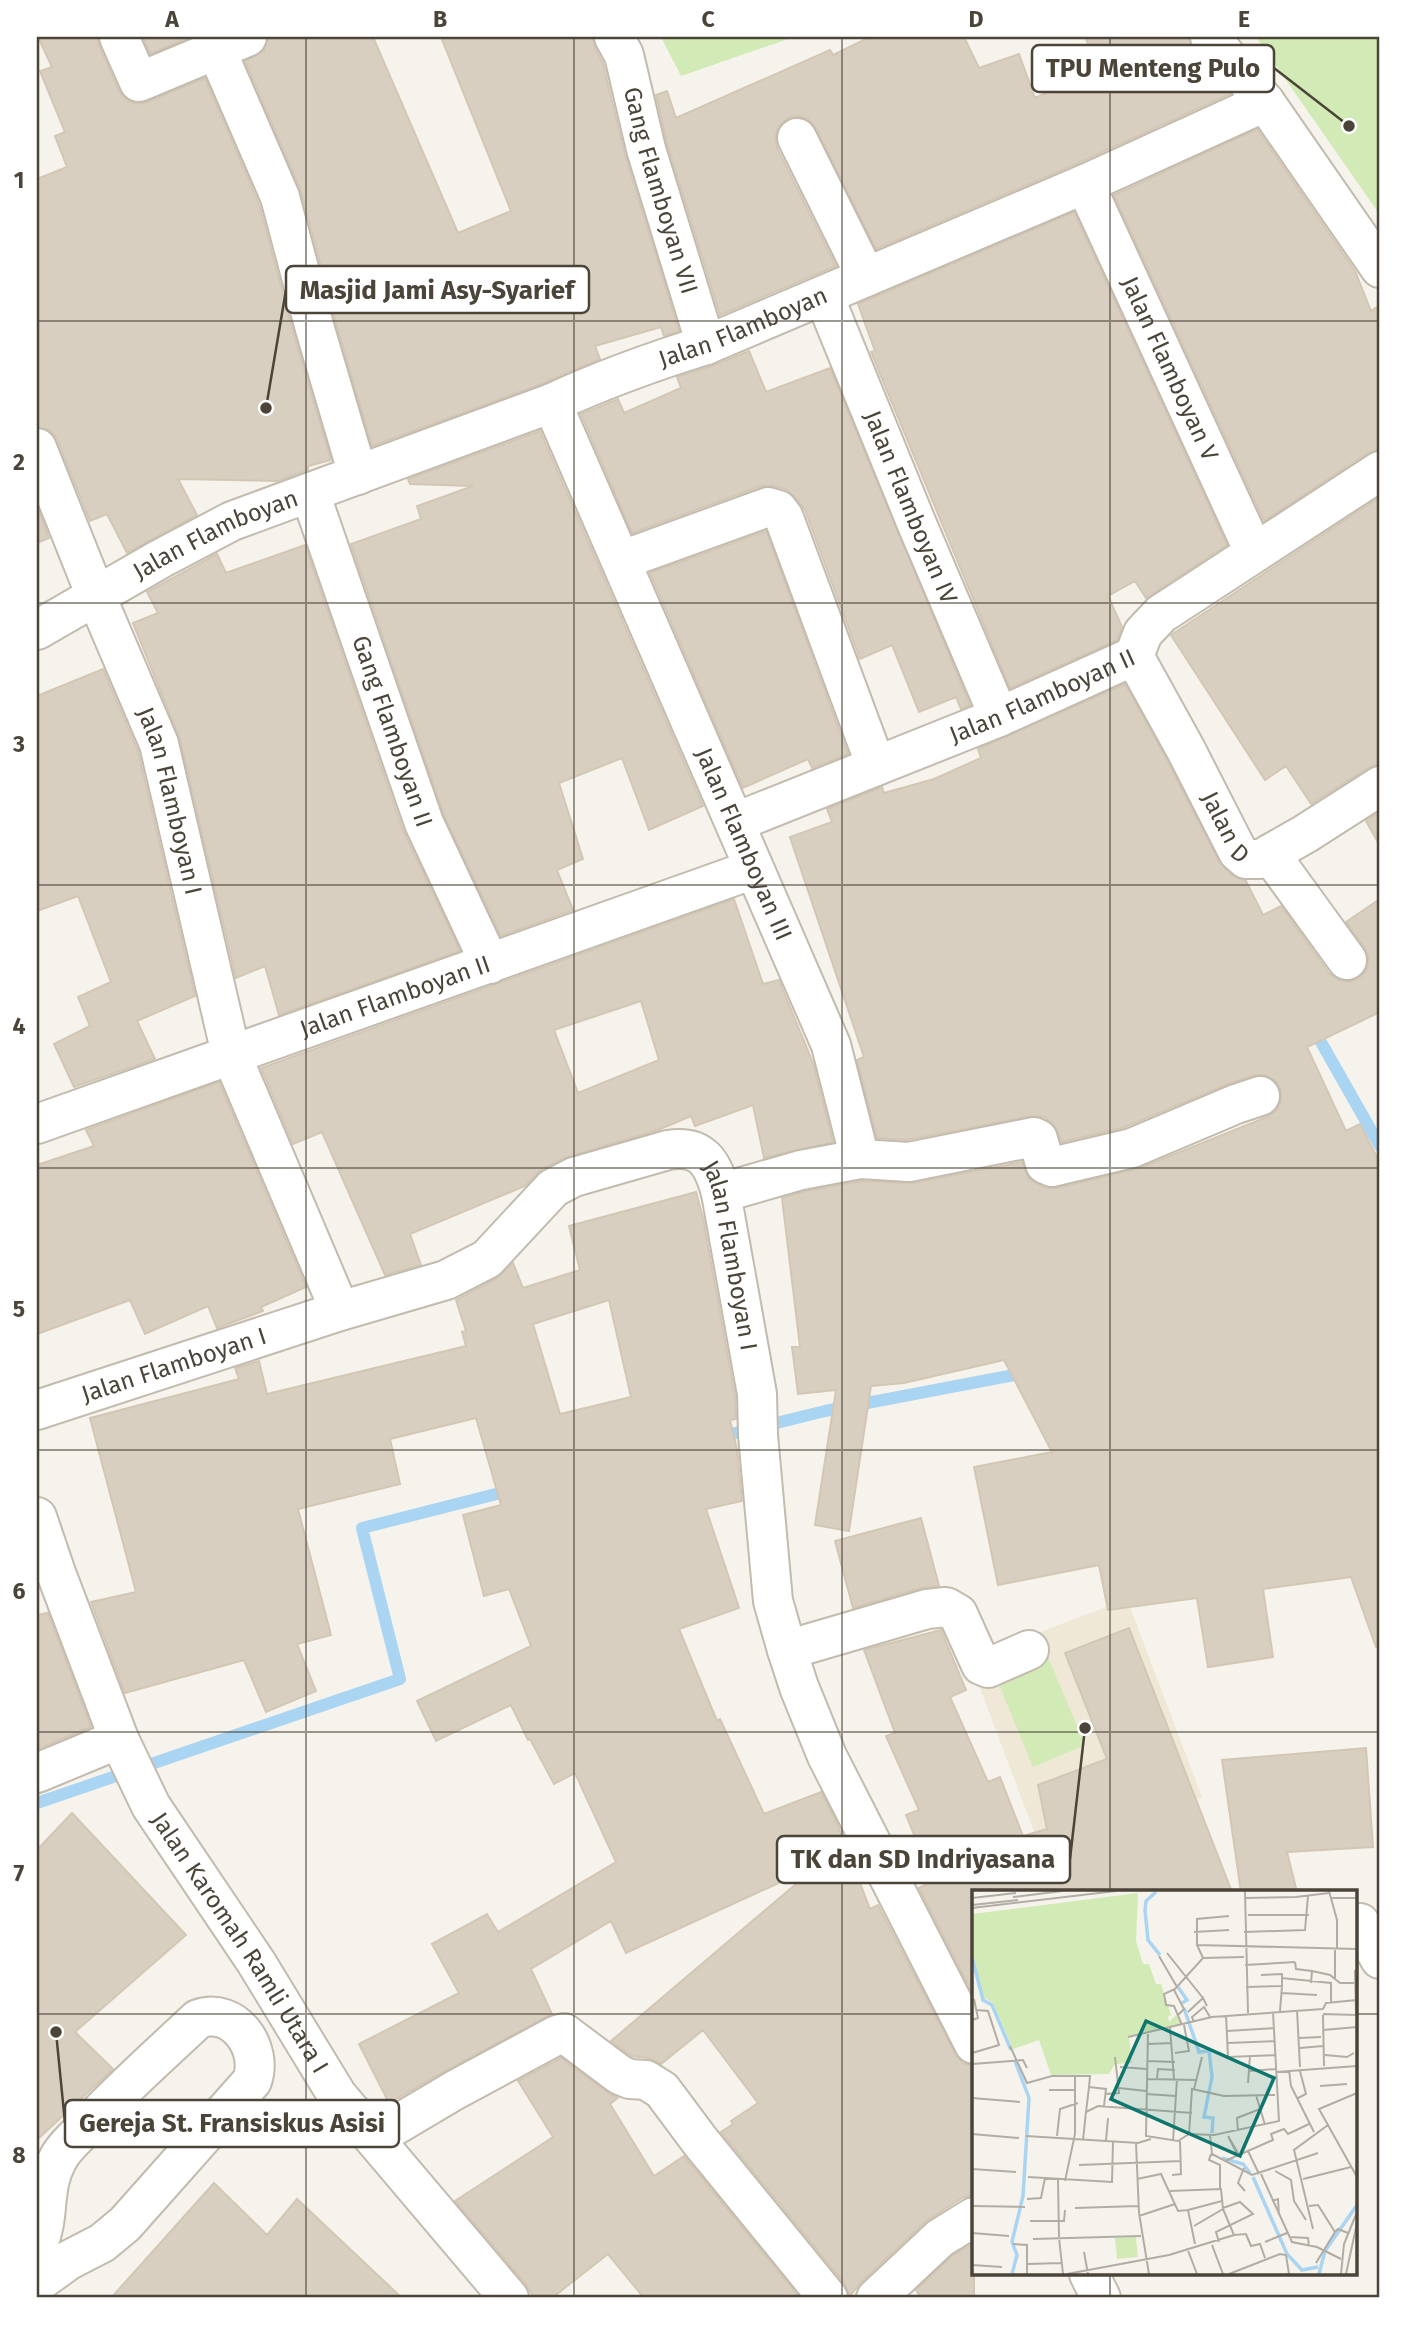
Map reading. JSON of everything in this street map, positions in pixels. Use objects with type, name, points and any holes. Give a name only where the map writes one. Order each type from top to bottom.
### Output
[{"type":"street","points":[[119,37],[139,82],[231,43],[280,197],[318,341],[358,475]]},
{"type":"street","name":"Gang Flamboyan VII","points":[[614,37],[624,55],[646,149],[706,345]]},
{"type":"street","points":[[1210,37],[1265,102],[1380,268]]},
{"type":"street","name":"Jalan Flamboyan","points":[[37,630],[232,521],[706,345],[1085,184],[1265,102]]},
{"type":"street","points":[[797,138],[866,277]]},
{"type":"street","name":"Jalan Flamboyan V","points":[[1085,184],[1254,552]]},
{"type":"street","name":"Jalan Flamboyan IV","points":[[824,296],[999,717]]},
{"type":"street","name":"Jalan Flamboyan III","points":[[552,403],[831,1045],[860,1159]]},
{"type":"street","name":"Jalan Flamboyan I","points":[[37,448],[159,744],[231,1054],[340,1311]]},
{"type":"street","name":"Jalan Flamboyan II","points":[[736,822],[999,717],[1134,656],[1143,633],[1161,614],[1380,471]]},
{"type":"street","name":"Gang Flamboyan II","points":[[310,492],[424,823],[490,964]]},
{"type":"street","points":[[622,560],[768,507],[778,510],[784,518],[876,766]]},
{"type":"street","name":"Jalan D","points":[[1134,656],[1238,852],[1246,859],[1253,860],[1270,854],[1380,786]]},
{"type":"street","points":[[1270,854],[1347,960]]},
{"type":"street","name":"Jalan Flamboyan II","points":[[37,1124],[754,869]]},
{"type":"street","points":[[721,1193],[801,1170],[860,1159],[909,1163],[1034,1137],[1038,1139],[1045,1164],[1052,1167],[1132,1148],[1260,1096]]},
{"type":"street","name":"Jalan Flamboyan I","points":[[37,1409],[340,1311],[446,1280],[487,1259],[553,1188],[574,1177],[682,1147],[695,1150],[708,1163],[721,1193],[757,1394],[773,1601],[787,1650],[827,1756],[972,2040]]},
{"type":"street","points":[[37,1517],[46,1576],[123,1750],[37,1773]]},
{"type":"street","points":[[787,1650],[927,1609],[946,1607],[958,1614],[981,1665],[988,1668],[1029,1650]]},
{"type":"street","name":"Jalan Karomah Ramli Utara I","points":[[123,1750],[151,1806],[256,1962],[337,2095],[509,2298]]},
{"type":"street","points":[[1365,1920],[1380,1959]]},
{"type":"street","points":[[37,2246],[43,2234],[46,2193],[59,2155],[198,2019],[215,2015],[237,2026],[250,2042],[256,2059],[252,2081],[125,2224],[102,2243],[69,2260],[37,2285],[42,2298]]},
{"type":"street","points":[[374,2138],[455,2090],[564,2033],[620,2075],[646,2080],[662,2090],[700,2141],[828,2298]]},
{"type":"street","points":[[876,2298],[940,2238],[972,2218]]},
{"type":"shaded area","points":[[1127,1599],[1202,1797],[1044,1858],[969,1659]]},
{"type":"green space","points":[[661,37],[794,37],[681,76]]},
{"type":"green space","points":[[1256,37],[1380,37],[1380,215]]},
{"type":"green space","points":[[1045,1650],[1085,1745],[1033,1767],[993,1670]]},
{"type":"building","points":[[38,37],[97,37],[119,91],[126,99],[136,104],[205,78],[259,204],[331,460],[308,466],[308,470],[277,481],[178,479],[197,515],[127,553],[107,514],[90,521],[57,439],[50,430],[37,427],[37,179],[67,167],[55,136],[65,132],[40,71],[52,67]]},
{"type":"building","points":[[143,37],[191,37],[150,54]]},
{"type":"building","points":[[268,37],[373,37],[458,233],[511,211],[441,37],[592,37],[603,63],[625,155],[679,331],[664,336],[661,327],[595,346],[600,359],[544,383],[372,446],[301,191],[245,61],[264,51]]},
{"type":"building","points":[[870,37],[964,37],[979,68],[1019,54],[1035,98],[1100,69],[1085,37],[1189,37],[1193,51],[1230,94],[1076,164],[876,249],[816,128],[808,119],[798,116],[788,118],[778,127],[775,137],[777,148],[836,266],[720,315],[667,143],[656,95],[667,91],[676,118],[830,50],[833,55]]},
{"type":"building","points":[[1257,129],[1355,271],[1371,311],[1380,305],[1380,449],[1368,453],[1264,521],[1114,195]]},
{"type":"building","points":[[1074,212],[1227,545],[1146,598],[1135,581],[1108,596],[1122,627],[1117,640],[1010,688],[871,352],[875,351],[858,304]]},
{"type":"building","points":[[749,351],[766,392],[830,368],[970,705],[961,709],[956,697],[919,712],[892,645],[860,659],[805,510],[785,489],[761,486],[632,533],[581,414],[618,399],[624,413],[681,388],[677,377]]},
{"type":"building","points":[[540,431],[703,806],[649,830],[622,758],[559,783],[583,859],[557,870],[573,910],[501,936],[444,815],[351,544],[421,519],[417,506],[473,486],[410,484],[408,479]]},
{"type":"building","points":[[1380,497],[1380,764],[1368,768],[1311,804],[1286,766],[1265,780],[1171,635]]},
{"type":"building","points":[[37,506],[49,538],[37,543]]},
{"type":"building","points":[[766,531],[848,754],[812,768],[808,759],[743,788],[650,573]]},
{"type":"building","points":[[305,545],[403,830],[460,951],[279,1015],[265,966],[236,978],[180,739],[133,623],[158,613],[147,592],[217,554],[226,573]]},
{"type":"building","points":[[103,669],[138,751],[195,996],[137,1021],[155,1059],[74,1087],[54,1044],[90,1026],[78,997],[111,982],[78,896],[37,911],[37,696]]},
{"type":"building","points":[[1125,684],[1219,862],[1232,875],[1246,881],[1263,915],[1281,906],[1329,973],[1338,980],[1350,982],[1360,977],[1367,969],[1369,958],[1365,948],[1346,922],[1380,899],[1380,1012],[1307,1047],[1346,1131],[1360,1124],[1380,1163],[1380,1646],[1376,1647],[1351,1577],[1263,1589],[1273,1657],[1208,1667],[1197,1598],[1108,1610],[1099,1565],[998,1585],[974,1467],[1052,1452],[1004,1360],[904,1383],[871,1386],[849,1531],[815,1525],[836,1390],[798,1394],[792,1347],[800,1347],[782,1198],[861,1181],[913,1183],[1022,1162],[1029,1179],[1043,1187],[1057,1188],[1140,1168],[1267,1117],[1276,1111],[1281,1101],[1281,1090],[1275,1080],[1265,1075],[1254,1075],[1125,1127],[1062,1142],[1054,1125],[1044,1117],[1031,1116],[907,1140],[877,1138],[857,1060],[864,1057],[790,837],[832,822],[827,809],[882,787],[884,793],[934,779],[981,758],[978,749]]},
{"type":"building","points":[[1380,812],[1380,846],[1366,821]]},
{"type":"building","points":[[734,899],[763,984],[779,980],[813,1063],[833,1142],[764,1158],[753,1105],[695,1126],[691,1116],[658,1130],[564,1158],[542,1169],[525,1186],[410,1234],[421,1265],[385,1275],[322,1132],[293,1144],[261,1068]],"holes":[[[641,1001],[659,1060],[578,1093],[554,1030]]]},
{"type":"building","points":[[219,1082],[306,1287],[261,1307],[263,1311],[217,1328],[208,1306],[145,1334],[130,1300],[37,1334],[37,1165],[94,1146],[86,1130]]},
{"type":"building","points":[[696,1192],[735,1396],[736,1419],[730,1420],[737,1450],[742,1501],[706,1509],[739,1608],[679,1629],[717,1721],[720,1719],[764,1814],[821,1792],[836,1821],[870,1909],[878,1905],[955,2054],[963,2063],[972,2065],[972,2196],[962,2198],[925,2222],[861,2282],[850,2296],[845,2284],[721,2132],[733,2124],[731,2121],[758,2103],[703,2030],[661,2064],[648,2058],[631,2056],[611,2041],[809,1873],[807,1870],[626,1953],[611,1921],[531,1969],[552,2014],[389,2103],[359,2044],[459,1993],[432,1944],[487,1914],[498,1932],[616,1862],[575,1773],[554,1784],[511,1705],[436,1741],[417,1701],[531,1646],[509,1589],[484,1596],[463,1515],[501,1505],[476,1418],[390,1439],[400,1484],[298,1509],[331,1635],[297,1644],[316,1691],[266,1712],[244,1660],[125,1693],[91,1602],[136,1592],[90,1418],[239,1379],[235,1368],[259,1361],[267,1394],[466,1346],[462,1332],[466,1331],[456,1300],[497,1278],[513,1263],[523,1288],[580,1270],[569,1226]],"holes":[[[609,1300],[631,1397],[560,1414],[533,1324]]]},
{"type":"building","points":[[921,1518],[939,1586],[921,1588],[853,1608],[835,1541]]},
{"type":"building","points":[[48,1613],[91,1727],[37,1749],[37,1615]]},
{"type":"building","points":[[1129,1628],[1231,1890],[972,1890],[972,1992],[919,1888],[933,1881],[906,1815],[919,1810],[886,1736],[895,1733],[864,1650],[941,1630],[966,1690],[950,1697],[988,1782],[1000,1777],[1023,1836],[1047,1829],[1038,1785],[1107,1759],[1065,1653]]},
{"type":"building","points":[[1366,1748],[1373,1847],[1287,1852],[1296,1890],[1241,1890],[1222,1760]]},
{"type":"building","points":[[72,1813],[186,1935],[75,2032],[113,2069],[37,2140],[37,1850]]},
{"type":"building","points":[[561,2058],[618,2098],[610,2104],[654,2176],[684,2156],[800,2298],[644,2298],[608,2254],[552,2298],[534,2298],[526,2284],[455,2201],[553,2137],[518,2081]]},
{"type":"building","points":[[214,2183],[267,2235],[297,2199],[402,2298],[111,2298]]},
{"type":"building","points":[[972,2244],[974,2298],[921,2298],[916,2290],[953,2255]]},
{"type":"waterway","points":[[1334,989],[1380,957]]},
{"type":"waterway","points":[[1313,1028],[1380,1146]]},
{"type":"waterway","points":[[719,1437],[825,1411],[1014,1375],[1026,1370]]},
{"type":"waterway","points":[[37,1803],[400,1679],[362,1528],[512,1490]]},
{"type":"place","name":"TPU Menteng Pulo","points":[[1349,126]]},
{"type":"place","name":"Masjid Jami Asy-Syarief","points":[[266,408]]},
{"type":"place","name":"TK dan SD Indriyasana","points":[[1085,1728]]},
{"type":"place","name":"Gereja St. Fransiskus Asisi","points":[[56,2032]]}]
